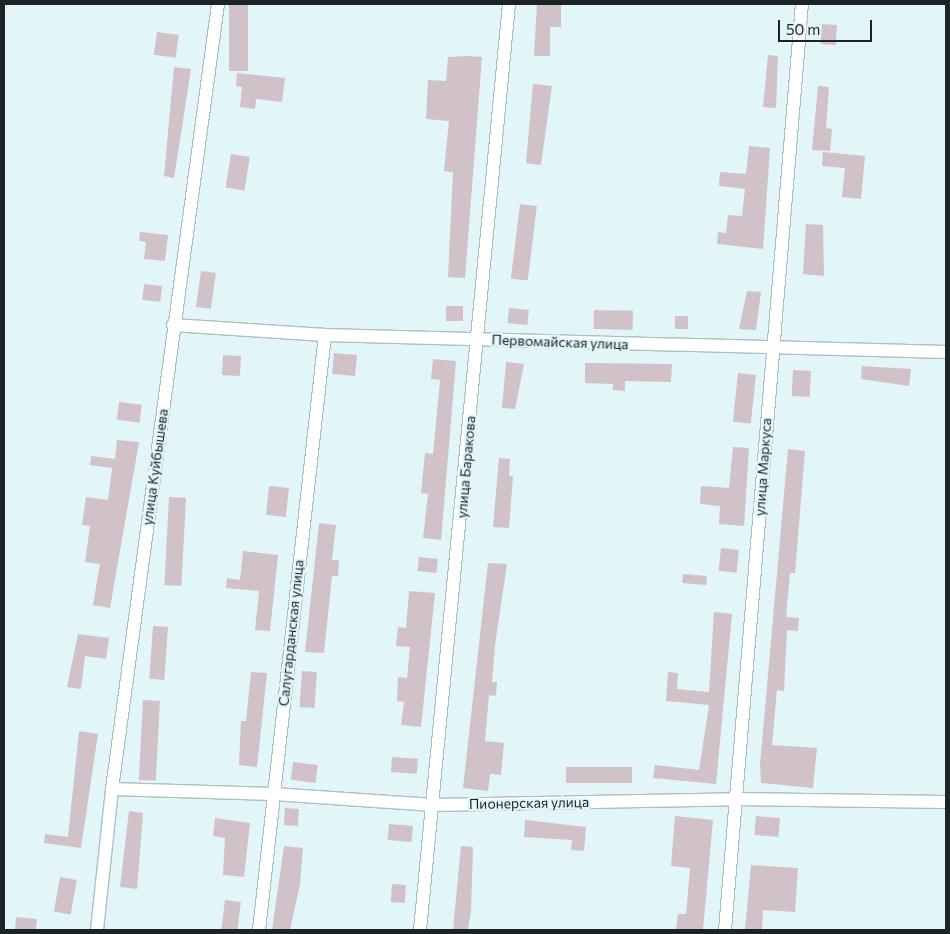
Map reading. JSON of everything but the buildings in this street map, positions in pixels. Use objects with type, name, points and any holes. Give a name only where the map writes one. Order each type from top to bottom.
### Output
[{"type":"street","name":"улица Куйбышева","points":[[97,930],[112,789],[218,4]]},
{"type":"street","name":"улица Баракова","points":[[420,930],[434,805],[509,4]]},
{"type":"street","name":"улица Маркуса","points":[[725,930],[802,4]]},
{"type":"street","name":"Первомайская улица","points":[[174,325],[325,335],[772,349],[946,352]]},
{"type":"street","name":"Салугарданская улица","points":[[259,930],[325,335]]},
{"type":"street","name":"Пионерская улица","points":[[112,789],[273,794],[434,805],[737,799],[946,802]]}]
